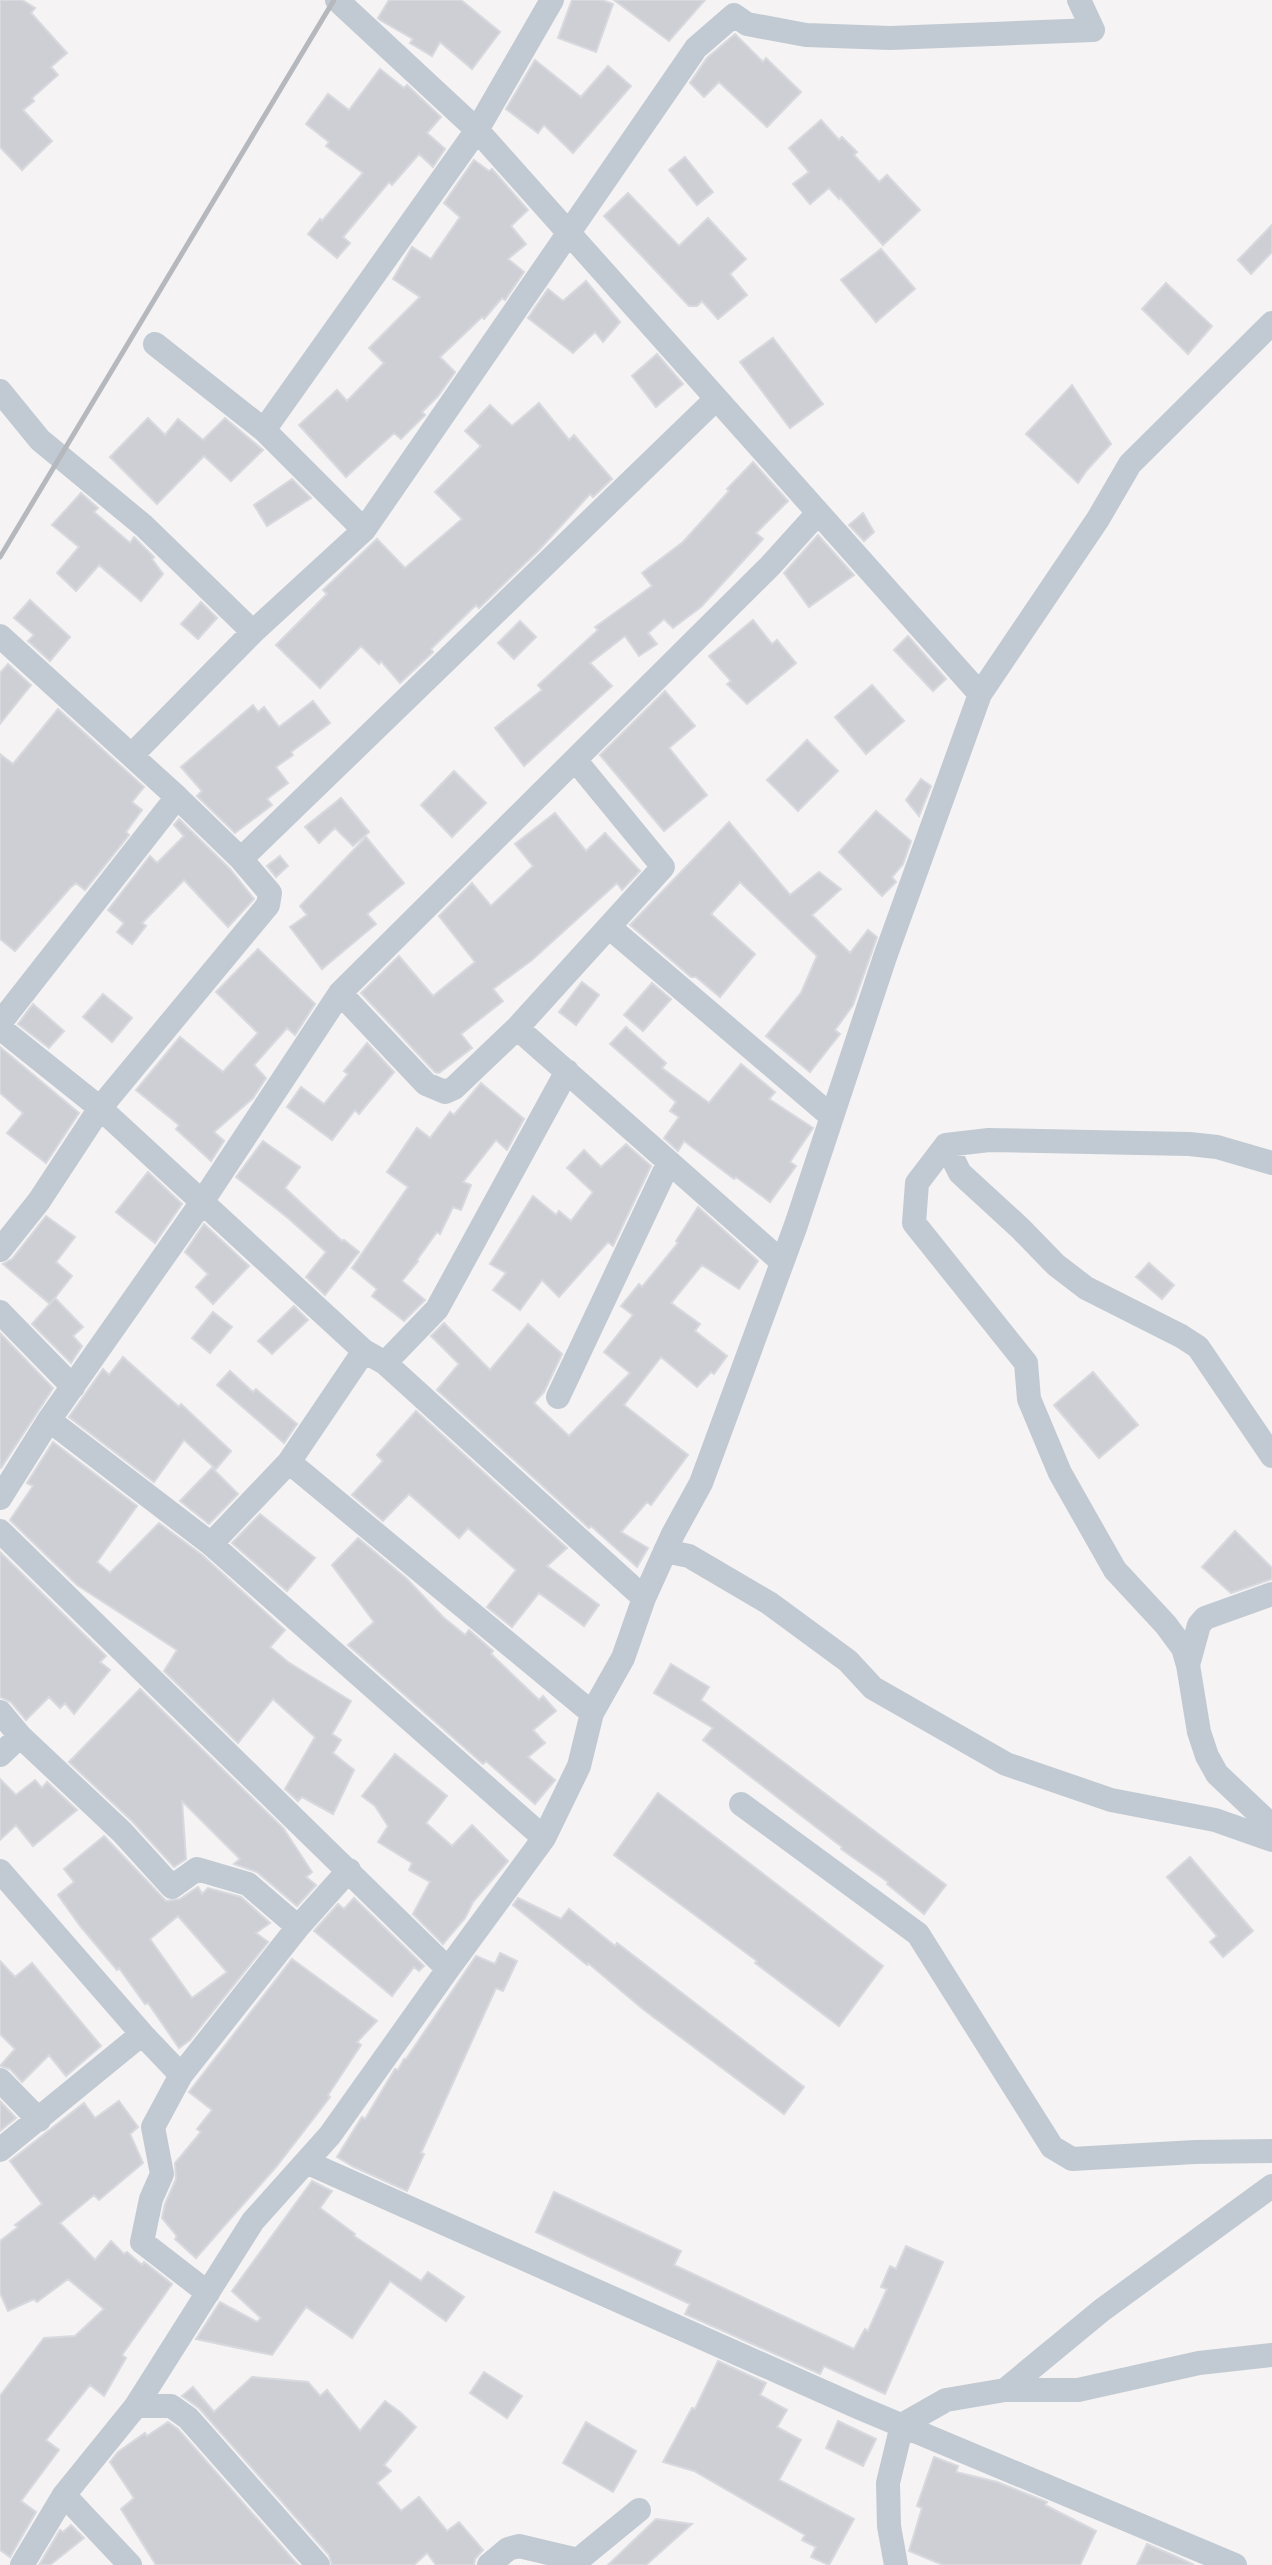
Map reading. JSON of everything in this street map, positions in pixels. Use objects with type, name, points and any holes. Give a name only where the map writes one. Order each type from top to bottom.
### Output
[{"type":"street","points":[[337,0],[477,130],[980,694]]},
{"type":"street","points":[[264,430],[477,130],[552,0]]},
{"type":"street","points":[[132,755],[253,632],[364,530],[696,48],[734,15],[747,24],[806,35],[890,38],[1093,30],[1081,0]]},
{"type":"street","points":[[22,2565],[64,2495],[139,2400],[253,2221],[330,2135],[544,1838],[579,1766],[592,1713],[622,1658],[665,1551],[701,1483],[782,1262],[885,957],[980,694],[1098,519],[1130,464],[1272,323]]},
{"type":"street","points":[[155,344],[264,430],[364,530]]},
{"type":"street","points":[[0,391],[40,440],[144,526],[253,632]]},
{"type":"street","points":[[241,859],[716,399]]},
{"type":"street","points":[[0,1499],[49,1420],[202,1202],[341,993],[770,566],[818,513]]},
{"type":"street","points":[[0,636],[177,797],[241,859],[270,893],[268,905],[100,1108],[39,1200],[0,1250]]},
{"type":"street","points":[[341,993],[426,1084],[445,1092],[454,1087],[517,1028],[663,867],[576,761]]},
{"type":"street","points":[[177,797],[0,1026],[100,1108],[644,1598]]},
{"type":"street","points":[[609,927],[831,1116]]},
{"type":"street","points":[[517,1028],[782,1262]]},
{"type":"street","points":[[212,1544],[289,1462],[375,1357],[438,1309],[567,1071]]},
{"type":"street","points":[[1272,1163],[1217,1147],[1189,1144],[989,1140],[946,1145],[917,1183],[914,1223],[1026,1363],[1030,1399],[1059,1473],[1115,1570],[1166,1625],[1183,1648],[1199,1732],[1207,1756],[1217,1774],[1272,1826]]},
{"type":"street","points":[[946,1145],[960,1173],[1056,1265],[1086,1288],[1198,1347],[1272,1456]]},
{"type":"street","points":[[558,1397],[669,1162]]},
{"type":"street","points":[[0,1312],[73,1387]]},
{"type":"street","points":[[49,1420],[212,1544],[544,1838]]},
{"type":"street","points":[[289,1462],[592,1713]]},
{"type":"street","points":[[0,1528],[0,1531],[448,1969]]},
{"type":"street","points":[[665,1551],[689,1556],[769,1603],[848,1661],[873,1688],[1006,1764],[1111,1800],[1215,1820],[1272,1840]]},
{"type":"street","points":[[1188,1665],[1199,1625],[1205,1618],[1272,1594]]},
{"type":"street","points":[[0,1712],[20,1736],[122,1832],[172,1887],[197,1870],[248,1884],[298,1927]]},
{"type":"street","points":[[0,1755],[20,1736]]},
{"type":"street","points":[[741,1804],[918,1934],[1052,2147],[1064,2156],[1072,2159],[1272,2151]]},
{"type":"street","points":[[208,2293],[142,2242],[151,2199],[162,2174],[153,2127],[181,2076],[298,1927],[349,1870]]},
{"type":"street","points":[[0,1871],[181,2076]]},
{"type":"street","points":[[0,2150],[142,2034]]},
{"type":"street","points":[[0,2080],[39,2120]]},
{"type":"street","points":[[306,2162],[902,2426],[1228,2564]]},
{"type":"street","points":[[1005,2390],[1102,2310],[1272,2186]]},
{"type":"street","points":[[896,2565],[890,2526],[888,2483],[902,2426],[946,2400],[1005,2390],[1078,2390],[1199,2363],[1272,2355]]},
{"type":"street","points":[[139,2400],[172,2406],[188,2418],[318,2565]]},
{"type":"street","points":[[64,2495],[130,2565]]},
{"type":"street","points":[[489,2565],[508,2549],[519,2546],[580,2563],[639,2510]]},
{"type":"building","points":[[0,0],[22,0],[35,8],[31,13],[67,53],[51,67],[58,75],[32,98],[34,101],[23,110],[52,141],[22,170],[0,147]]},
{"type":"building","points":[[389,0],[461,0],[500,32],[472,69],[440,42],[432,56],[410,43],[413,39],[380,20],[378,18]]},
{"type":"building","points":[[572,0],[602,0],[613,4],[596,52],[558,38]]},
{"type":"building","points":[[614,0],[705,0],[669,41]]},
{"type":"building","points":[[735,34],[763,62],[766,58],[801,92],[767,127],[719,82],[704,97],[690,83],[707,58]]},
{"type":"building","points":[[535,60],[581,97],[608,66],[631,86],[573,153],[544,125],[538,133],[506,109]]},
{"type":"building","points":[[380,69],[404,88],[407,85],[441,117],[427,133],[445,149],[433,167],[419,154],[392,185],[389,182],[343,237],[350,243],[337,258],[308,234],[363,173],[326,146],[329,142],[306,124],[328,94],[349,110]]},
{"type":"building","points":[[821,120],[839,140],[842,137],[857,152],[854,155],[879,182],[887,175],[920,210],[883,245],[829,188],[810,204],[793,184],[809,172],[789,148]]},
{"type":"building","points":[[685,157],[713,192],[697,205],[669,170]]},
{"type":"building","points":[[474,160],[489,171],[492,169],[528,210],[511,226],[526,244],[508,259],[524,272],[505,300],[502,298],[484,319],[482,317],[440,357],[455,372],[438,396],[422,412],[425,415],[401,439],[394,433],[346,477],[299,425],[337,390],[347,401],[384,363],[369,348],[420,297],[393,279],[412,247],[431,259],[460,217],[444,203]]},
{"type":"building","points":[[628,193],[679,246],[708,218],[746,259],[730,274],[747,295],[718,319],[702,301],[697,306],[689,306],[604,216]]},
{"type":"building","points":[[1272,225],[1272,252],[1251,274],[1238,260]]},
{"type":"building","points":[[881,249],[915,289],[876,322],[841,280]]},
{"type":"building","points":[[586,281],[620,322],[603,342],[595,332],[573,353],[528,318],[548,289],[563,301]]},
{"type":"building","points":[[1166,283],[1212,326],[1188,354],[1142,309]]},
{"type":"building","points":[[773,338],[823,404],[790,428],[740,362]]},
{"type":"building","points":[[657,354],[683,384],[656,407],[632,376]]},
{"type":"building","points":[[1072,385],[1111,444],[1078,483],[1026,434]]},
{"type":"building","points":[[539,403],[569,440],[574,435],[612,479],[593,497],[590,494],[539,550],[479,608],[476,605],[400,683],[381,661],[379,664],[361,646],[320,688],[276,645],[327,594],[323,590],[377,539],[405,568],[462,519],[435,492],[481,446],[465,431],[490,405],[512,426]]},
{"type":"building","points":[[148,418],[165,435],[178,419],[203,440],[225,418],[263,450],[231,481],[204,456],[157,504],[110,457]]},
{"type":"building","points":[[753,462],[788,501],[756,533],[763,539],[701,607],[673,628],[664,619],[648,633],[657,644],[639,656],[625,636],[590,663],[612,686],[524,766],[495,728],[542,690],[538,685],[598,630],[595,627],[652,586],[642,573],[683,542]]},
{"type":"building","points":[[292,479],[311,498],[267,526],[254,505]]},
{"type":"building","points":[[81,493],[98,508],[94,512],[130,543],[134,537],[154,557],[152,559],[163,574],[141,601],[99,565],[76,591],[57,573],[79,547],[52,525]]},
{"type":"building","points":[[863,513],[874,532],[864,541],[849,525]]},
{"type":"building","points":[[818,535],[854,575],[809,607],[784,573]]},
{"type":"building","points":[[30,600],[70,637],[50,661],[28,641],[34,635],[14,618]]},
{"type":"building","points":[[201,602],[217,618],[198,639],[181,624]]},
{"type":"building","points":[[753,620],[772,644],[777,640],[796,663],[747,704],[727,684],[731,681],[709,656]]},
{"type":"building","points":[[520,621],[536,637],[514,659],[498,643]]},
{"type":"building","points":[[908,636],[946,679],[933,691],[894,650]]},
{"type":"building","points":[[8,664],[31,685],[0,724],[0,673]]},
{"type":"building","points":[[872,685],[904,721],[866,754],[835,717]]},
{"type":"building","points":[[665,691],[695,726],[669,748],[707,795],[664,831],[600,755]]},
{"type":"building","points":[[313,701],[330,723],[291,752],[293,755],[276,767],[288,783],[267,799],[272,805],[235,833],[197,796],[202,791],[181,767],[253,705],[258,712],[264,707],[279,727]]},
{"type":"building","points":[[58,709],[144,787],[132,802],[142,810],[126,832],[129,835],[85,890],[76,883],[70,888],[15,951],[0,939],[0,754],[13,764]]},
{"type":"building","points":[[807,740],[838,771],[798,811],[767,780]]},
{"type":"building","points":[[454,771],[486,803],[452,837],[421,805]]},
{"type":"building","points":[[921,779],[931,786],[919,816],[906,800]]},
{"type":"building","points":[[341,798],[369,832],[353,846],[335,828],[319,843],[305,827]]},
{"type":"building","points":[[876,811],[911,841],[903,864],[892,877],[896,882],[882,896],[839,852]]},
{"type":"building","points":[[555,813],[586,851],[605,833],[640,871],[622,890],[617,883],[532,960],[493,989],[503,1001],[461,1034],[472,1048],[439,1073],[435,1072],[361,993],[399,956],[433,996],[475,962],[439,916],[472,883],[491,906],[533,866],[515,844]]},
{"type":"building","points":[[179,819],[230,869],[254,899],[228,927],[184,880],[142,923],[146,926],[132,944],[117,932],[124,923],[108,910],[150,856],[157,863],[184,836],[174,825]]},
{"type":"building","points":[[729,822],[790,895],[819,872],[841,889],[812,915],[850,953],[868,930],[877,937],[853,1005],[835,1030],[840,1034],[810,1072],[766,1036],[801,993],[817,956],[740,882],[711,914],[755,954],[720,997],[696,977],[691,977],[630,925]]},
{"type":"building","points":[[366,837],[404,883],[367,914],[376,924],[322,969],[290,927],[307,915],[300,906]]},
{"type":"building","points":[[280,856],[288,866],[276,877],[267,866]]},
{"type":"building","points":[[258,949],[315,1004],[295,1035],[287,1028],[254,1065],[266,1078],[253,1098],[214,1132],[224,1141],[211,1161],[176,1129],[179,1125],[136,1090],[180,1037],[223,1072],[258,1033],[216,992]]},
{"type":"building","points":[[582,982],[599,995],[576,1025],[559,1012]]},
{"type":"building","points":[[652,983],[671,999],[643,1031],[624,1015]]},
{"type":"building","points":[[103,994],[132,1018],[112,1042],[83,1017]]},
{"type":"building","points":[[33,1004],[64,1031],[49,1048],[18,1024]]},
{"type":"building","points":[[626,1027],[666,1063],[662,1068],[709,1103],[741,1064],[775,1092],[769,1099],[813,1128],[790,1162],[796,1166],[770,1202],[684,1141],[678,1151],[664,1138],[679,1117],[670,1111],[676,1102],[610,1044]]},
{"type":"building","points":[[367,1043],[394,1072],[359,1114],[355,1110],[332,1140],[287,1107],[301,1087],[324,1104],[348,1074],[344,1071]]},
{"type":"building","points":[[0,1047],[79,1113],[46,1163],[7,1133],[23,1113],[0,1093]]},
{"type":"building","points":[[481,1083],[524,1119],[507,1150],[496,1140],[463,1182],[471,1185],[461,1210],[453,1207],[440,1234],[437,1232],[402,1281],[425,1300],[404,1321],[372,1296],[377,1289],[352,1268],[408,1187],[387,1172],[417,1128],[430,1138],[450,1112],[454,1115]]},
{"type":"building","points":[[263,1141],[300,1167],[285,1188],[342,1241],[359,1252],[325,1295],[306,1277],[326,1252],[236,1177]]},
{"type":"building","points":[[626,1144],[651,1166],[613,1246],[608,1242],[559,1297],[542,1280],[520,1310],[493,1290],[506,1273],[490,1264],[533,1196],[556,1215],[559,1211],[571,1221],[593,1192],[567,1168],[584,1150],[601,1167]]},
{"type":"building","points":[[148,1172],[182,1204],[155,1243],[116,1212]]},
{"type":"building","points":[[698,1207],[758,1261],[739,1289],[702,1265],[671,1303],[700,1324],[695,1331],[727,1356],[714,1374],[711,1372],[697,1387],[661,1357],[624,1405],[688,1455],[651,1505],[647,1502],[621,1532],[648,1548],[637,1567],[591,1526],[589,1528],[437,1390],[459,1364],[431,1336],[444,1323],[490,1370],[528,1324],[562,1354],[544,1392],[534,1403],[569,1436],[630,1373],[604,1352],[633,1315],[621,1306],[639,1284],[642,1287],[678,1243],[676,1241]]},
{"type":"building","points":[[46,1216],[75,1237],[56,1262],[72,1276],[50,1304],[3,1264],[12,1259]]},
{"type":"building","points":[[204,1224],[249,1266],[213,1304],[196,1287],[208,1274],[185,1252]]},
{"type":"building","points":[[1149,1263],[1174,1285],[1162,1299],[1136,1277]]},
{"type":"building","points":[[55,1298],[83,1327],[73,1336],[82,1346],[71,1363],[32,1324]]},
{"type":"building","points":[[294,1306],[308,1320],[272,1354],[258,1341]]},
{"type":"building","points":[[213,1312],[232,1327],[210,1353],[192,1338]]},
{"type":"building","points":[[0,1333],[53,1388],[1,1468],[0,1467]]},
{"type":"building","points":[[123,1357],[179,1407],[181,1404],[231,1451],[216,1469],[184,1440],[154,1482],[69,1417],[103,1369],[109,1375]]},
{"type":"building","points":[[230,1371],[253,1392],[256,1389],[297,1424],[284,1443],[217,1385]]},
{"type":"building","points":[[1093,1372],[1138,1425],[1099,1458],[1054,1405]]},
{"type":"building","points":[[416,1411],[567,1548],[547,1566],[599,1605],[584,1626],[539,1593],[512,1627],[487,1607],[516,1570],[468,1528],[459,1538],[409,1494],[383,1521],[352,1495],[383,1461],[377,1455]]},
{"type":"building","points":[[53,1442],[137,1506],[97,1562],[110,1573],[159,1523],[202,1555],[285,1630],[270,1647],[288,1662],[351,1701],[332,1734],[341,1740],[333,1753],[354,1770],[333,1814],[302,1797],[298,1801],[285,1789],[315,1737],[273,1699],[238,1743],[164,1671],[177,1650],[77,1585],[10,1520],[33,1486],[27,1483]]},
{"type":"building","points":[[212,1468],[238,1494],[209,1524],[180,1501]]},
{"type":"building","points":[[260,1514],[315,1558],[287,1591],[232,1543]]},
{"type":"building","points":[[1235,1531],[1272,1568],[1272,1579],[1231,1593],[1202,1567]]},
{"type":"building","points":[[358,1538],[407,1579],[443,1617],[465,1635],[469,1630],[493,1651],[491,1654],[539,1700],[543,1696],[556,1711],[533,1730],[545,1743],[528,1757],[555,1780],[535,1804],[486,1761],[483,1764],[348,1645],[374,1622],[332,1565]]},
{"type":"building","points":[[0,1552],[106,1656],[100,1662],[110,1670],[74,1714],[65,1703],[60,1708],[49,1697],[26,1720],[11,1702],[0,1697]]},
{"type":"building","points":[[671,1664],[709,1687],[701,1700],[946,1885],[924,1914],[887,1884],[888,1882],[841,1849],[842,1847],[703,1740],[713,1728],[654,1693]]},
{"type":"building","points":[[140,1689],[283,1828],[312,1872],[306,1877],[316,1885],[297,1906],[257,1872],[234,1864],[240,1859],[182,1801],[186,1859],[174,1867],[132,1821],[69,1762]]},
{"type":"building","points":[[395,1754],[447,1796],[426,1823],[452,1846],[472,1825],[508,1861],[473,1902],[465,1918],[443,1944],[413,1914],[430,1882],[409,1870],[412,1863],[378,1842],[388,1826],[375,1806],[362,1796]]},
{"type":"building","points":[[0,1779],[16,1795],[35,1780],[42,1788],[47,1782],[77,1810],[33,1846],[16,1825],[0,1840]]},
{"type":"building","points":[[658,1793],[883,1966],[839,2026],[755,1963],[757,1961],[614,1855]]},
{"type":"building","points":[[104,1836],[166,1901],[180,1899],[198,1887],[202,1894],[208,1888],[241,1897],[270,1923],[256,1933],[268,1942],[190,2040],[179,2048],[148,2003],[145,2004],[119,1968],[117,1970],[80,1926],[58,1895],[74,1882],[64,1869]],"holes":[[[178,1916],[227,1972],[192,1998],[150,1939]]]},
{"type":"building","points":[[1190,1857],[1253,1931],[1223,1957],[1210,1942],[1217,1936],[1167,1877]]},
{"type":"building","points":[[354,1898],[424,1966],[419,1971],[414,1967],[392,1996],[314,1931],[338,1904],[344,1909]]},
{"type":"building","points":[[518,1898],[561,1919],[569,1909],[804,2087],[784,2114],[644,2010],[513,1905]]},
{"type":"building","points":[[500,1953],[517,1961],[503,1991],[496,1988],[421,2153],[424,2154],[407,2191],[337,2157],[362,2117],[365,2119],[395,2069],[398,2070],[406,2059],[476,1956],[495,1964]]},
{"type":"building","points":[[292,1959],[377,2021],[357,2042],[361,2045],[328,2095],[330,2097],[276,2167],[196,2258],[175,2239],[177,2236],[162,2218],[176,2179],[175,2163],[201,2132],[197,2129],[212,2110],[189,2092]]},
{"type":"building","points":[[0,1961],[15,1977],[32,1963],[101,2046],[66,2076],[49,2055],[22,2082],[10,2069],[0,2066],[15,2049],[0,2034]]},
{"type":"building","points":[[0,2101],[16,2118],[0,2131]]},
{"type":"building","points":[[119,2101],[138,2127],[130,2134],[143,2163],[99,2200],[94,2195],[60,2223],[95,2260],[111,2241],[124,2254],[127,2252],[142,2265],[144,2262],[172,2284],[122,2355],[126,2358],[104,2396],[90,2385],[46,2440],[59,2450],[21,2501],[36,2512],[10,2557],[0,2550],[0,2396],[44,2338],[75,2336],[104,2309],[68,2279],[37,2302],[34,2299],[8,2311],[0,2293],[0,2241],[42,2204],[10,2161],[84,2103],[95,2118]]},
{"type":"building","points":[[312,2181],[332,2191],[320,2208],[355,2234],[354,2236],[421,2281],[428,2272],[464,2297],[446,2321],[390,2281],[352,2338],[306,2307],[272,2355],[196,2339],[220,2302],[257,2322],[261,2318],[232,2291]]},
{"type":"building","points":[[554,2192],[681,2251],[674,2265],[854,2349],[865,2329],[868,2331],[887,2289],[881,2287],[890,2266],[896,2269],[906,2246],[943,2262],[885,2394],[824,2366],[820,2374],[685,2314],[690,2304],[536,2232]]},
{"type":"building","points":[[718,2361],[766,2383],[760,2395],[787,2410],[777,2427],[801,2440],[779,2480],[854,2519],[829,2565],[811,2557],[816,2547],[802,2540],[805,2535],[694,2471],[663,2462],[692,2408],[695,2409]]},
{"type":"building","points":[[484,2372],[522,2396],[507,2418],[470,2393]]},
{"type":"building","points":[[252,2377],[308,2382],[320,2396],[327,2390],[360,2431],[385,2401],[400,2412],[416,2427],[384,2465],[391,2471],[377,2483],[401,2511],[419,2497],[447,2531],[459,2522],[483,2550],[475,2559],[474,2565],[436,2565],[427,2553],[414,2565],[332,2565],[329,2555],[199,2408],[182,2396],[193,2387],[214,2412]]},
{"type":"building","points":[[838,2421],[876,2439],[863,2466],[826,2448]]},
{"type":"building","points":[[168,2422],[178,2429],[298,2565],[156,2565],[121,2509],[134,2498],[110,2462],[118,2452],[145,2433],[147,2436]]},
{"type":"building","points":[[586,2422],[636,2451],[613,2492],[563,2463]]},
{"type":"building","points":[[934,2457],[958,2466],[956,2472],[997,2482],[1047,2502],[1045,2505],[1096,2531],[1080,2565],[943,2565],[909,2551],[922,2508],[917,2506]]},
{"type":"building","points":[[656,2519],[692,2524],[646,2565],[608,2565]]},
{"type":"building","points":[[71,2525],[84,2538],[50,2565],[39,2565],[60,2530],[63,2532]]},
{"type":"building","points":[[1147,2544],[1177,2557],[1194,2565],[1137,2565]]},
{"type":"railway","points":[[0,557],[334,0]]}]
